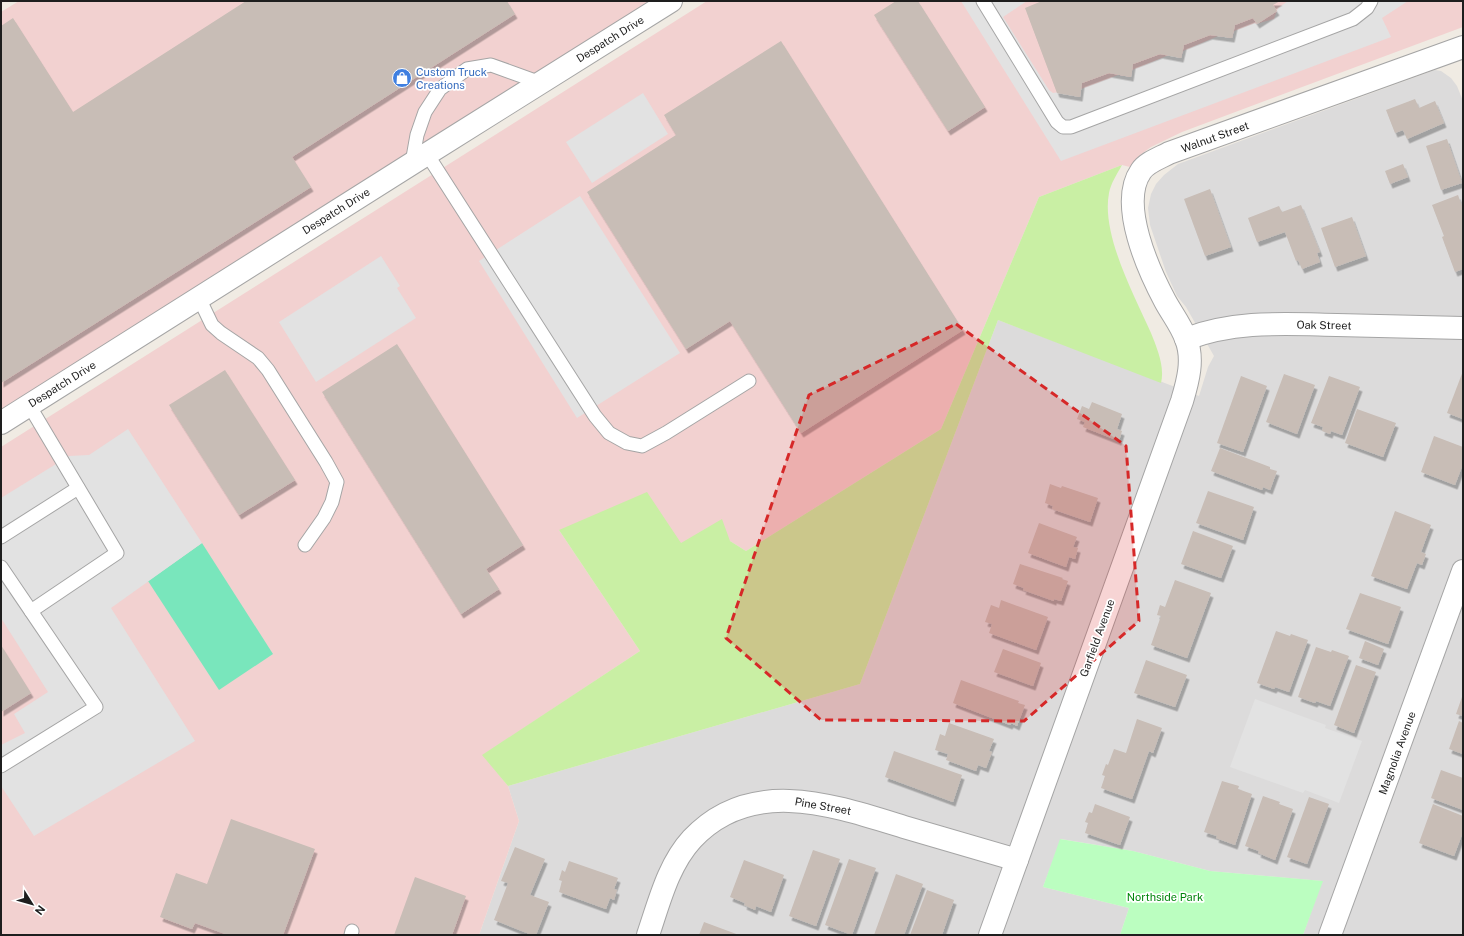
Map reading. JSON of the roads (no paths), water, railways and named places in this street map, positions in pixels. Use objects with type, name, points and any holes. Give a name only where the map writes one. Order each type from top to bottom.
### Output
[{"type":"street","name":"Despatch Drive","points":[[1,423],[419,158],[671,1]]},
{"type":"street","name":"Walnut Street","points":[[1186,339],[1154,281],[1139,239],[1134,217],[1133,199],[1135,184],[1141,171],[1152,162],[1169,153],[1463,48]]},
{"type":"street","name":"Oak Street","points":[[1186,339],[1206,332],[1226,328],[1269,324],[1463,328]]},
{"type":"street","name":"Garfield Avenue","points":[[990,935],[1182,402],[1190,369],[1186,339]]},
{"type":"street","name":"Magnolia Avenue","points":[[1330,935],[1463,571]]},
{"type":"street","name":"Pine Street","points":[[648,935],[671,871],[691,840],[722,814],[741,806],[760,802],[780,800],[803,801],[856,812],[1017,860]]},
{"type":"lane","points":[[982,1],[1057,122],[1063,127],[1071,126],[1353,19],[1367,8],[1371,1]]},
{"type":"lane","points":[[541,82],[491,65],[467,69],[440,89],[425,112],[418,135],[419,158],[595,416],[609,433],[626,443],[642,446],[666,433],[749,381]]},
{"type":"lane","points":[[199,298],[212,324],[221,333],[258,358],[268,370],[337,482],[324,518],[306,545]]},
{"type":"lane","points":[[29,405],[117,553],[31,611]]},
{"type":"lane","points":[[1,537],[78,488]]},
{"type":"lane","points":[[1,567],[96,707],[1,766]]},
{"type":"place","name":"Custom Truck Creations","points":[[402,78]]},
{"type":"park label","name":"Northside Park","points":[[1165,897]]}]
